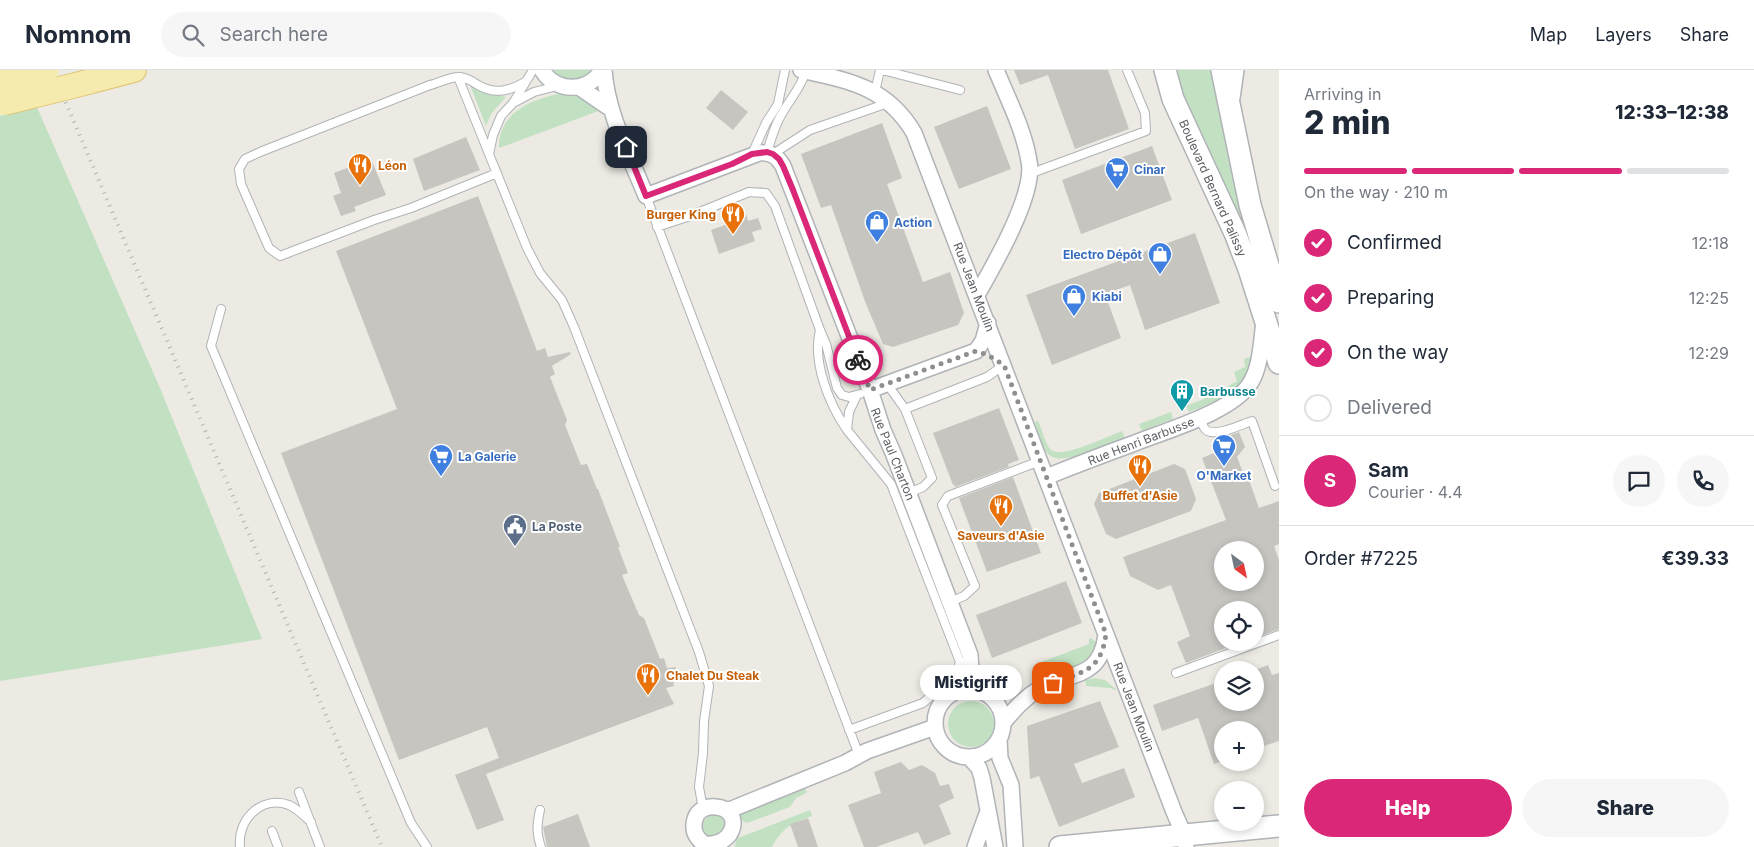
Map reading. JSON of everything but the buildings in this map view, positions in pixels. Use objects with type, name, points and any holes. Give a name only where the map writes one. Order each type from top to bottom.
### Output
[{"type":"main road","points":[[2,97],[46,70]]},
{"type":"main road","points":[[2,97],[88,82],[134,70]]},
{"type":"main road","points":[[1160,70],[1173,99]]},
{"type":"main road","name":"Boulevard Bernard Palissy","points":[[1165,70],[1173,99],[1235,233],[1279,363]]},
{"type":"main road","name":"Boulevard Bernard Palissy","points":[[1222,70],[1250,205],[1279,302]]},
{"type":"main road","points":[[1060,847],[1185,841],[1279,826]]},
{"type":"street","points":[[542,70],[550,80],[560,86],[569,88],[590,83],[603,70]]},
{"type":"street","points":[[603,70],[611,110],[646,196],[764,154]]},
{"type":"street","points":[[977,295],[1021,208],[1030,179],[1030,162],[996,70]]},
{"type":"street","points":[[1230,112],[1236,70]]},
{"type":"street","name":"Rue Jean Moulin","points":[[804,71],[855,83],[876,92],[890,103],[906,120],[922,150],[1185,841]]},
{"type":"street","points":[[579,87],[611,110]]},
{"type":"street","name":"Rue Paul Charton","points":[[764,154],[779,159],[793,190],[863,393],[894,455],[970,655],[972,664],[969,678],[962,690]]},
{"type":"street","name":"Rue Henri Barbusse","points":[[1046,477],[1200,418],[1232,401],[1251,383],[1257,368],[1265,319]]},
{"type":"street","points":[[863,393],[976,351],[983,341],[988,323]]},
{"type":"street","points":[[976,351],[988,355],[1004,365]]},
{"type":"street","points":[[1003,723],[1024,700],[1041,688],[1092,666],[1102,654],[1106,634]]},
{"type":"street","points":[[999,740],[987,752],[970,758],[950,752],[937,737],[935,726],[937,712],[945,699],[953,693],[962,690],[972,689],[982,692],[991,697],[997,704],[1002,714],[1003,723],[999,740],[1000,758],[1011,785],[1015,847]]},
{"type":"street","points":[[727,811],[845,763],[896,739],[935,726]]},
{"type":"street","points":[[970,758],[979,768],[995,847]]},
{"type":"street","points":[[711,806],[720,807],[727,811],[732,818],[734,827],[726,845],[705,845],[694,831],[697,815],[703,809],[711,806]]},
{"type":"street","points":[[975,847],[988,810]]},
{"type":"lane","points":[[489,154],[498,123],[533,70]]},
{"type":"lane","points":[[764,154],[766,123],[778,104],[785,70]]},
{"type":"lane","points":[[876,92],[881,70],[960,90]]},
{"type":"lane","points":[[1029,174],[1146,131],[1144,112],[1127,70]]},
{"type":"lane","points":[[764,154],[782,113],[803,82],[804,71]]},
{"type":"lane","points":[[497,173],[411,208],[280,256],[269,248],[241,184],[239,168],[245,160],[260,152],[430,85],[458,77],[469,79],[489,90],[500,92],[512,89],[525,82]]},
{"type":"lane","points":[[458,77],[527,248],[540,273],[562,300],[574,327],[699,652],[709,686],[704,720],[699,787],[703,809]]},
{"type":"lane","points":[[513,103],[534,92],[560,86]]},
{"type":"lane","points":[[764,154],[810,130],[890,103]]},
{"type":"lane","points":[[658,227],[749,192],[766,193],[775,206],[826,344],[837,388],[842,395],[849,397],[863,393]]},
{"type":"lane","points":[[646,196],[859,755]]},
{"type":"lane","points":[[221,309],[211,346],[411,823],[427,847]]},
{"type":"lane","points":[[820,330],[817,343],[827,391],[832,405],[847,430],[891,484],[960,662],[955,675],[923,703],[849,730]]},
{"type":"lane","points":[[905,408],[987,377],[1004,365]]},
{"type":"lane","points":[[887,384],[905,408],[932,478],[923,487],[909,493]]},
{"type":"lane","points":[[847,430],[849,412],[863,393]]},
{"type":"lane","points":[[1200,418],[1205,429],[1211,433],[1218,433],[1252,421],[1274,486]]},
{"type":"lane","points":[[950,602],[964,596],[975,586],[942,505],[948,496],[1040,461]]},
{"type":"lane","points":[[1176,673],[1279,635]]},
{"type":"lane","points":[[298,792],[320,847]]},
{"type":"lane","points":[[240,847],[239,839],[244,822],[255,810],[262,806],[271,803],[288,805],[295,808],[310,822]]},
{"type":"lane","points":[[540,810],[536,825],[537,837],[541,847]]},
{"type":"lane","points":[[272,831],[278,847]]},
{"type":"green space","points":[[549,70],[592,70],[581,78],[571,80],[560,77]]},
{"type":"green space","points":[[1173,70],[1215,70],[1245,217],[1238,220],[1188,112]]},
{"type":"green space","points":[[470,85],[483,91],[506,97],[491,114],[486,126]]},
{"type":"green space","points":[[564,93],[577,95],[601,110],[499,148],[500,135],[505,124],[520,108],[541,98]]},
{"type":"green space","points":[[36,105],[160,388],[262,639],[0,681],[0,116]]},
{"type":"green space","points":[[1253,356],[1249,369],[1238,387],[1221,399],[1189,412],[1186,406],[1227,390],[1228,386],[1237,381],[1234,372],[1245,367],[1244,359]]},
{"type":"green space","points":[[1171,412],[1173,419],[1142,431],[1139,424]]},
{"type":"green space","points":[[1038,421],[1049,447],[1057,452],[1065,452],[1097,442],[1122,431],[1125,438],[1086,453],[1056,458],[1046,452],[1042,444],[1035,422]]},
{"type":"green space","points":[[1091,638],[1097,643],[1089,660],[1040,681],[1038,674],[1039,663],[1089,644],[1089,639]]},
{"type":"green space","points":[[1094,678],[1105,680],[1118,691],[1110,688],[1086,686],[1085,680]]},
{"type":"green space","points":[[976,701],[980,702],[990,711],[993,715],[993,733],[984,743],[976,747],[966,747],[958,743],[949,733],[948,719],[952,711],[962,702]]},
{"type":"green space","points":[[804,788],[807,791],[806,793],[796,798],[790,807],[747,823],[741,820],[741,814],[749,809]]},
{"type":"green space","points":[[810,810],[812,816],[788,827],[772,847],[735,847],[738,838]]},
{"type":"green space","points":[[712,815],[717,815],[724,821],[722,835],[707,836],[703,830],[704,822]]},
{"type":"railway","points":[[52,70],[382,847]]},
{"type":"way so far","points":[[858,360],[870,390],[976,351],[998,360],[1004,365],[1106,634],[1105,644],[1098,661],[1078,673],[1053,683]]},
{"type":"place","name":"Léon","points":[[360,186]]},
{"type":"place","name":"Cinar","points":[[1117,190]]},
{"type":"place","name":"Burger King","points":[[733,235]]},
{"type":"place","name":"Action","points":[[877,243]]},
{"type":"place","name":"Electro Dépôt","points":[[1160,275]]},
{"type":"place","name":"Kiabi","points":[[1074,317]]},
{"type":"place","name":"Barbusse","points":[[1182,412]]},
{"type":"place","name":"O'Market","points":[[1224,467]]},
{"type":"place","name":"La Galerie","points":[[441,477]]},
{"type":"place","name":"Buffet d'Asie","points":[[1140,487]]},
{"type":"place","name":"Saveurs d'Asie","points":[[1001,527]]},
{"type":"place","name":"La Poste","points":[[515,547]]},
{"type":"place","name":"Mistigriff","points":[[1053,683]]},
{"type":"place","name":"Chalet Du Steak","points":[[648,696]]},
{"type":"route","points":[[626,147],[646,196],[732,164],[752,154],[767,152],[779,159],[793,190],[858,360]]}]
